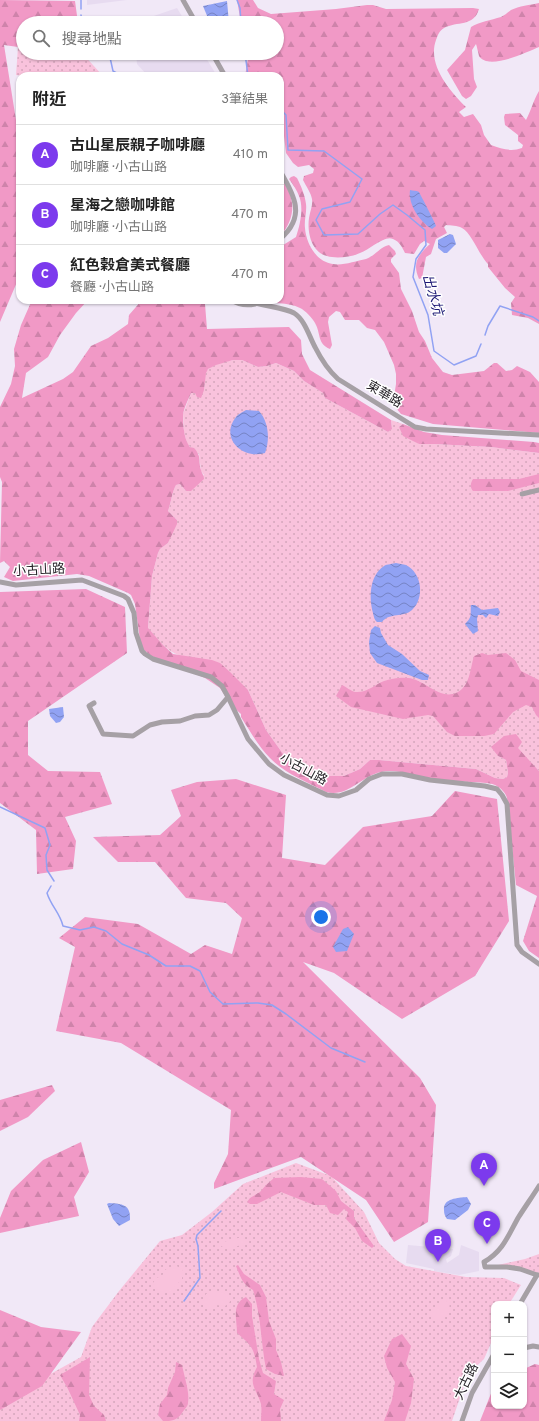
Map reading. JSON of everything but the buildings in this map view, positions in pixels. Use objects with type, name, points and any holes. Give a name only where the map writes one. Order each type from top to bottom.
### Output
[{"type":"street","points":[[183,0],[192,16]]},
{"type":"street","points":[[216,60],[223,72]]},
{"type":"street","points":[[284,178],[292,191],[296,204],[296,215],[293,224],[284,236]]},
{"type":"street","name":"東華路","points":[[237,304],[247,306],[256,304],[293,313],[306,328],[315,348],[335,376],[415,427],[426,429],[539,435]]},
{"type":"street","points":[[522,494],[539,490]]},
{"type":"street","name":"小古山路","points":[[0,582],[16,585],[82,580],[124,596],[128,599],[133,608],[136,632],[142,651],[145,654],[153,659],[211,676],[222,686],[248,739],[269,764],[284,775],[327,795],[339,796],[356,790],[369,779],[382,774],[402,774],[430,780],[485,786],[497,789],[507,804],[517,945],[522,952],[539,964]]},
{"type":"street","points":[[94,704],[89,706],[103,734],[133,736],[150,725],[162,722],[180,721],[195,716],[209,715],[217,710],[228,697]]},
{"type":"street","points":[[522,1301],[538,1275],[508,1267],[485,1268],[484,1262],[498,1252],[505,1243],[523,1210],[539,1186]]},
{"type":"street","points":[[527,1347],[539,1347]]},
{"type":"street","name":"大古路","points":[[462,1421],[472,1393],[491,1359]]},
{"type":"street","points":[[487,1366],[491,1364]]},
{"type":"shaded area","points":[[87,0],[127,0],[87,5]]},
{"type":"shaded area","points":[[177,8],[182,16],[154,16]]},
{"type":"shaded area","points":[[17,60],[88,60],[99,72],[16,72]]},
{"type":"shaded area","points":[[137,60],[207,60],[215,72],[144,72],[137,64]]},
{"type":"shaded area","points":[[233,360],[242,360],[258,367],[276,363],[294,371],[304,381],[323,393],[325,398],[388,432],[392,428],[391,420],[403,424],[399,427],[419,444],[491,447],[539,453],[539,771],[517,748],[498,756],[506,760],[508,773],[507,777],[503,779],[495,778],[476,769],[379,760],[370,760],[360,769],[344,776],[315,775],[296,766],[286,758],[266,730],[248,690],[172,652],[148,629],[152,576],[158,553],[160,549],[168,543],[177,520],[168,511],[173,491],[176,485],[180,484],[186,491],[204,475],[201,471],[199,454],[187,444],[184,432],[183,414],[191,393],[204,390],[205,374],[207,371],[217,364]]},
{"type":"shaded area","points":[[296,1163],[331,1176],[364,1212],[379,1243],[395,1259],[406,1266],[466,1277],[504,1278],[521,1285],[511,1301],[491,1301],[491,1343],[484,1359],[468,1374],[452,1421],[0,1421],[0,1402],[81,1357],[92,1327],[160,1241],[182,1235],[212,1212],[243,1184]]},
{"type":"shaded area","points":[[242,1237],[246,1240],[244,1245],[224,1248],[220,1245],[223,1242]]},
{"type":"shaded area","points":[[408,1245],[453,1249],[451,1256],[446,1259],[447,1263],[459,1255],[461,1245],[479,1252],[479,1271],[459,1275],[434,1271],[434,1269],[406,1263]]},
{"type":"shaded area","points":[[539,1254],[539,1273],[498,1265],[525,1259]]},
{"type":"shaded area","points":[[174,1265],[183,1269],[182,1279],[171,1291],[158,1291],[153,1283],[156,1278],[162,1276],[165,1270]]},
{"type":"shaded area","points":[[214,1290],[222,1292],[226,1295],[230,1302],[225,1306],[216,1305],[210,1308],[205,1307],[203,1303],[206,1294]]},
{"type":"shaded area","points":[[444,1300],[449,1302],[448,1312],[443,1320],[434,1321],[431,1319],[434,1310],[439,1303]]},
{"type":"green space","points":[[0,0],[75,1],[77,16],[16,16],[16,47],[4,45],[16,120],[16,284],[0,322]]},
{"type":"green space","points":[[237,0],[253,0],[258,8],[271,14],[367,5],[373,5],[386,9],[479,9],[477,15],[473,19],[441,30],[436,40],[434,49],[435,59],[437,68],[447,85],[466,107],[459,112],[464,117],[473,114],[481,125],[484,135],[491,145],[499,148],[510,150],[522,148],[523,145],[518,141],[518,135],[505,125],[504,117],[505,114],[520,113],[526,120],[539,91],[539,324],[528,318],[512,315],[511,303],[515,297],[505,288],[488,267],[488,264],[469,234],[460,227],[446,225],[444,227],[447,233],[436,239],[431,254],[426,257],[422,278],[419,279],[416,268],[417,260],[430,244],[424,241],[420,244],[414,254],[405,253],[399,243],[389,238],[364,251],[348,256],[331,257],[322,254],[317,250],[311,241],[309,229],[312,199],[303,180],[304,176],[313,173],[314,169],[309,165],[298,167],[286,153],[284,136],[284,72],[246,72],[248,60],[284,60],[284,16],[240,16]]},
{"type":"green space","points":[[539,3],[539,47],[508,59],[490,62],[479,56],[476,44],[472,50],[474,79],[477,87],[471,96],[466,99],[462,96],[447,70],[465,50],[471,27],[481,22],[501,17],[511,10]]},
{"type":"green space","points":[[294,176],[297,178],[304,194],[307,240],[317,256],[327,262],[345,264],[366,259],[389,245],[395,251],[396,254],[391,259],[391,262],[399,273],[401,289],[412,311],[419,332],[425,341],[432,358],[443,372],[452,375],[484,371],[494,363],[497,363],[506,371],[512,370],[517,366],[530,372],[539,382],[539,433],[433,424],[401,414],[393,403],[396,384],[394,365],[384,342],[375,330],[367,328],[359,320],[345,320],[340,312],[336,311],[329,317],[328,322],[332,345],[330,349],[321,341],[317,327],[309,315],[302,309],[284,304],[284,244],[296,237],[301,216],[299,196],[289,179]]},
{"type":"green space","points":[[284,183],[292,200],[292,214],[284,232]]},
{"type":"green space","points":[[30,304],[84,304],[60,335],[48,357],[26,373],[22,398],[63,379],[73,372],[91,346],[108,338],[128,324],[129,315],[139,304],[205,304],[207,329],[289,327],[301,340],[302,354],[310,370],[391,420],[392,429],[388,432],[325,398],[323,393],[304,381],[294,371],[276,363],[258,367],[242,360],[233,360],[208,369],[201,398],[197,397],[195,393],[191,393],[183,415],[186,440],[190,447],[194,448],[198,454],[204,479],[191,491],[186,491],[180,484],[176,485],[168,511],[177,520],[177,524],[168,543],[160,549],[158,553],[152,576],[148,628],[173,654],[212,660],[220,663],[248,690],[266,730],[286,758],[296,766],[315,775],[344,776],[360,769],[370,760],[379,760],[476,769],[495,778],[503,779],[507,777],[508,773],[506,760],[498,756],[491,747],[504,736],[516,734],[522,742],[518,748],[539,771],[539,958],[529,951],[523,941],[537,896],[516,885],[507,798],[499,787],[489,783],[437,780],[400,772],[387,771],[374,774],[341,792],[326,792],[289,773],[270,758],[254,738],[241,717],[241,714],[231,705],[220,688],[205,678],[151,656],[143,649],[140,640],[135,604],[131,595],[89,576],[77,574],[13,581],[4,577],[10,567],[4,561],[0,563],[2,482],[0,477],[0,407],[11,384],[15,366],[14,349],[21,325]]},
{"type":"green space","points":[[403,424],[424,432],[442,435],[539,443],[539,453],[491,447],[419,444],[403,436],[399,427]]},
{"type":"green space","points":[[539,474],[539,483],[508,491],[473,491],[471,487],[473,479],[519,479]]},
{"type":"green space","points":[[86,589],[125,607],[127,653],[28,721],[28,755],[48,771],[100,772],[112,804],[65,817],[76,841],[73,869],[37,874],[36,830],[0,803],[0,592]]},
{"type":"green space","points":[[482,653],[488,655],[506,653],[515,660],[521,671],[539,680],[539,718],[532,707],[526,705],[513,712],[494,734],[484,736],[455,736],[447,732],[433,716],[428,715],[403,719],[351,707],[336,696],[342,685],[355,692],[359,692],[367,690],[384,681],[402,678],[414,679],[444,694],[456,693],[464,687],[467,682],[474,656]]},
{"type":"green space","points":[[236,779],[286,795],[282,858],[325,865],[363,827],[432,816],[455,791],[497,799],[509,921],[475,976],[402,1019],[334,973],[303,962],[420,1078],[436,1105],[428,1222],[394,1242],[366,1200],[301,1157],[214,1189],[214,1183],[228,1154],[231,1110],[121,1043],[56,1031],[75,947],[59,938],[85,917],[138,924],[191,954],[205,945],[232,954],[242,918],[226,903],[186,898],[155,862],[118,862],[93,837],[160,835],[181,816],[171,790],[197,782]]},
{"type":"green space","points":[[52,1085],[55,1091],[28,1117],[0,1131],[0,1100]]},
{"type":"green space","points":[[81,1142],[89,1172],[74,1197],[79,1216],[0,1233],[0,1218],[11,1191],[43,1160]]},
{"type":"green space","points":[[301,1177],[322,1179],[336,1191],[341,1201],[354,1211],[354,1218],[374,1246],[372,1248],[362,1241],[355,1228],[346,1219],[348,1212],[344,1209],[338,1215],[330,1213],[326,1205],[314,1205],[281,1192],[257,1204],[250,1204],[247,1202],[274,1178]]},
{"type":"green space","points":[[238,1265],[244,1274],[260,1285],[266,1297],[269,1321],[276,1339],[276,1350],[281,1362],[284,1376],[275,1374],[266,1369],[256,1300],[253,1290],[244,1283],[236,1266]]},
{"type":"green space","points":[[246,1297],[252,1304],[252,1316],[259,1359],[263,1373],[276,1381],[274,1394],[284,1400],[280,1409],[281,1421],[261,1421],[261,1404],[253,1383],[254,1373],[257,1367],[255,1356],[249,1344],[237,1333],[236,1312],[238,1304]]},
{"type":"green space","points":[[0,1310],[41,1327],[81,1332],[42,1386],[0,1410]]},
{"type":"green space","points":[[402,1334],[411,1346],[406,1364],[414,1379],[411,1403],[405,1421],[384,1421],[392,1400],[395,1382],[387,1368],[384,1356],[392,1339]]},
{"type":"green space","points":[[90,1357],[89,1395],[94,1406],[104,1415],[106,1421],[79,1421],[80,1415],[60,1375]]},
{"type":"green space","points":[[176,1362],[182,1365],[188,1389],[188,1404],[180,1416],[176,1419],[171,1421],[163,1421],[158,1415],[160,1404],[167,1395],[168,1388],[175,1372]]},
{"type":"green space","points":[[535,1364],[539,1365],[539,1421],[480,1421],[491,1394],[491,1409],[527,1409],[527,1368]]},
{"type":"water","points":[[227,1],[228,16],[207,16],[203,6]]},
{"type":"water","points":[[410,190],[419,192],[436,226],[432,229],[419,218],[411,201]]},
{"type":"water","points":[[450,234],[453,235],[456,244],[447,253],[444,253],[438,248],[438,240]]},
{"type":"water","points":[[246,410],[259,411],[265,420],[268,431],[268,442],[265,453],[249,453],[236,446],[232,439],[230,432],[231,425],[239,414]]},
{"type":"water","points":[[396,563],[406,565],[416,574],[420,586],[419,599],[412,610],[405,614],[389,617],[382,622],[377,622],[374,617],[371,601],[371,588],[373,581],[375,575],[384,566]]},
{"type":"water","points":[[471,605],[475,605],[482,610],[498,608],[500,612],[498,616],[489,614],[486,618],[483,615],[478,615],[478,631],[473,634],[465,624],[470,617]]},
{"type":"water","points":[[375,626],[380,628],[381,633],[388,645],[402,654],[420,671],[429,675],[428,680],[422,680],[377,663],[370,653],[369,642],[371,630]]},
{"type":"water","points":[[63,707],[64,717],[60,722],[56,723],[50,716],[49,709]]},
{"type":"water","points":[[348,927],[354,934],[347,951],[336,952],[333,947],[343,929]]},
{"type":"water","points":[[467,1197],[471,1204],[468,1210],[455,1220],[447,1219],[444,1211],[444,1206],[446,1203],[452,1199]]},
{"type":"water","points":[[109,1203],[125,1206],[129,1211],[130,1220],[119,1226],[113,1219],[107,1204]]},
{"type":"waterway","points":[[81,0],[81,9]]},
{"type":"waterway","name":"出水坑","points":[[237,0],[240,8],[241,16]]},
{"type":"waterway","points":[[111,60],[113,71],[115,72]]},
{"type":"waterway","name":"出水坑","points":[[246,60],[247,72]]},
{"type":"waterway","name":"出水坑","points":[[284,113],[286,115],[288,150],[324,151],[362,179],[350,202],[322,209],[316,220],[324,235],[358,234],[380,214],[393,205],[425,230],[426,245],[416,259],[413,277],[428,315],[434,351],[454,365],[476,356],[481,344]]},
{"type":"waterway","name":"出水坑","points":[[485,335],[488,326],[500,306],[533,317],[539,321]]},
{"type":"waterway","points":[[0,807],[45,828],[50,845],[46,855],[47,870],[54,881]]},
{"type":"waterway","points":[[51,886],[47,893],[60,917],[63,926],[80,930],[94,927],[106,931],[122,944],[149,955],[166,966],[190,966],[200,971],[210,992],[223,1004],[258,1003],[272,1005],[331,1048],[365,1062]]},
{"type":"waterway","points":[[184,1301],[200,1278],[198,1246],[196,1239],[197,1235],[221,1211]]},
{"type":"place","name":"古山星辰親子咖啡廳","points":[[484,1186]]},
{"type":"place","name":"紅色榖倉美式餐廳","points":[[487,1244]]},
{"type":"place","name":"星海之戀咖啡館","points":[[438,1262]]}]
